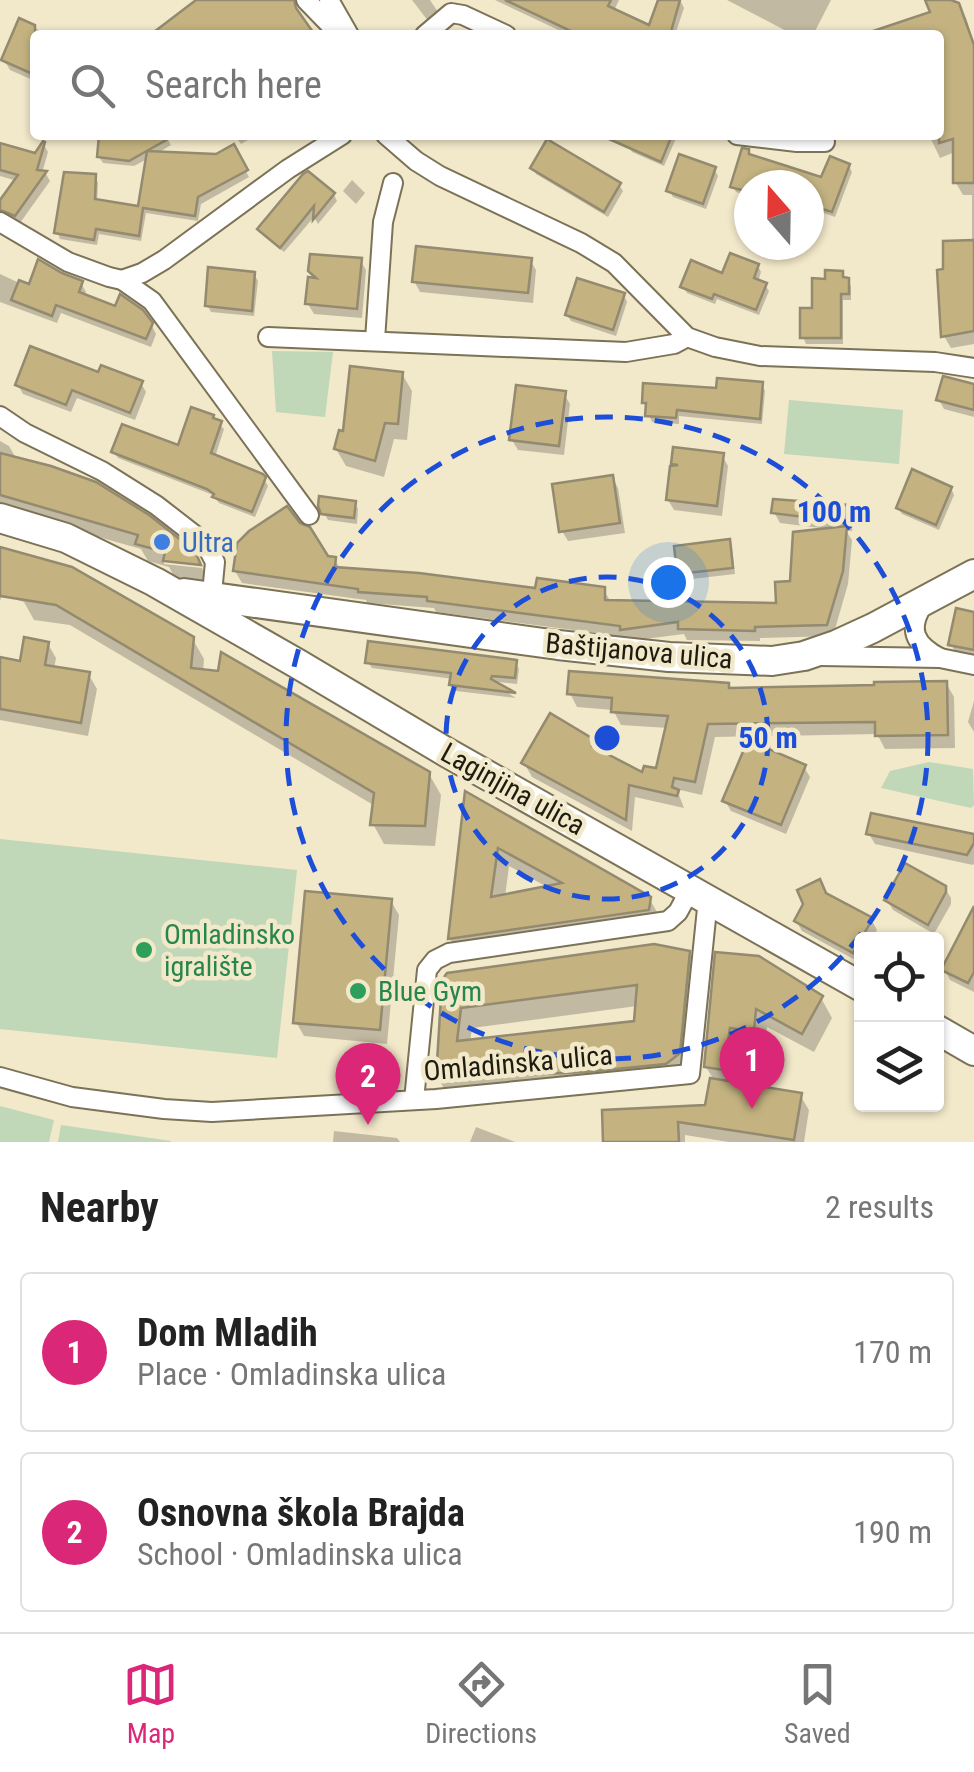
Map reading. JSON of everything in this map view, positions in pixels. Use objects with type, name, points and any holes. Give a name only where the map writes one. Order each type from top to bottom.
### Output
[{"type":"main road","name":"Laginjina ulica","points":[[0,518],[66,538],[167,589],[214,607],[263,644],[455,758],[854,981]]},
{"type":"main road","name":"Baštijanova ulica","points":[[214,607],[288,606],[558,645],[668,657],[772,661],[804,656],[848,640],[974,574]]},
{"type":"main road","points":[[263,644],[256,632],[257,620],[266,610],[288,606]]},
{"type":"main road","points":[[944,1034],[974,1051]]},
{"type":"street","points":[[306,0],[335,30]]},
{"type":"street","points":[[328,0],[346,30]]},
{"type":"street","points":[[432,30],[451,13],[495,30]]},
{"type":"street","points":[[122,280],[164,260],[288,168],[334,140]]},
{"type":"street","points":[[392,140],[440,176],[614,262],[688,337],[760,356],[935,362],[974,368]]},
{"type":"street","points":[[781,140],[825,142]]},
{"type":"street","points":[[375,340],[383,222],[393,183]]},
{"type":"street","points":[[0,222],[68,262],[122,280],[152,301],[309,515]]},
{"type":"street","points":[[268,337],[626,352],[674,344],[688,337]]},
{"type":"street","points":[[0,416],[102,470],[197,536],[215,562],[214,607]]},
{"type":"street","points":[[926,600],[917,614],[916,638],[922,648],[940,658]]},
{"type":"street","points":[[804,656],[940,658],[974,665]]},
{"type":"street","points":[[414,1100],[427,970],[435,960],[449,954],[668,921],[699,894]]},
{"type":"street","name":"Omladinska ulica","points":[[0,1077],[72,1097],[212,1112],[414,1100],[690,1074],[699,894]]},
{"type":"green space","points":[[272,351],[333,352],[325,417],[276,412]]},
{"type":"green space","points":[[789,400],[903,410],[899,464],[784,454]]},
{"type":"green space","points":[[929,762],[973,769],[971,808],[881,788],[890,771]]},
{"type":"green space","name":"Omladinsko igralište","points":[[0,839],[297,870],[277,1058],[0,1029]]},
{"type":"green space","points":[[0,1106],[54,1120],[49,1142],[0,1142]]},
{"type":"green space","points":[[61,1125],[171,1141],[171,1142],[58,1142]]},
{"type":"building","points":[[196,0],[294,0],[311,30],[157,30]]},
{"type":"building","points":[[505,0],[611,0],[608,6],[649,25],[658,0],[680,0],[671,30],[568,30]]},
{"type":"building","points":[[925,0],[959,3],[974,45],[974,183],[953,183],[953,139],[939,143],[944,140],[944,30],[876,30],[930,12]]},
{"type":"building","points":[[19,18],[35,25],[35,30],[30,30],[30,73],[1,60]]},
{"type":"building","points":[[99,140],[166,140],[129,161],[97,157]]},
{"type":"building","points":[[549,140],[621,183],[604,212],[530,168]]},
{"type":"building","points":[[611,140],[670,140],[661,162]]},
{"type":"building","points":[[43,141],[37,170],[47,171],[15,216],[0,210],[0,200],[18,175],[0,170],[0,143],[35,153]]},
{"type":"building","points":[[234,144],[248,170],[198,197],[195,216],[143,208],[139,236],[96,229],[94,240],[54,233],[64,172],[96,174],[95,199],[138,206],[147,151],[216,154]]},
{"type":"building","points":[[742,148],[749,149],[749,154],[799,170],[735,170]]},
{"type":"building","points":[[679,154],[716,167],[703,204],[666,191]]},
{"type":"building","points":[[830,156],[850,164],[832,212],[824,210],[824,170]]},
{"type":"building","points":[[308,171],[335,193],[313,220],[314,206],[280,248],[257,229]]},
{"type":"building","points":[[974,240],[974,331],[941,337],[937,270],[943,269],[943,241]]},
{"type":"building","points":[[416,246],[532,258],[528,293],[412,282]]},
{"type":"building","points":[[730,253],[734,260],[759,264],[754,278],[767,283],[756,310],[714,294],[712,299],[680,287],[691,260],[722,273]]},
{"type":"building","points":[[310,254],[362,258],[357,309],[305,304],[308,277],[316,278],[308,271]]},
{"type":"building","points":[[38,259],[83,281],[79,292],[115,306],[120,294],[143,310],[153,323],[146,339],[56,305],[52,316],[11,300],[19,280],[29,284]]},
{"type":"building","points":[[208,267],[255,272],[252,311],[205,306]]},
{"type":"building","points":[[825,270],[843,271],[843,277],[849,278],[849,294],[841,294],[841,338],[800,338],[800,308],[812,308],[812,278],[825,279]]},
{"type":"building","points":[[577,278],[625,293],[613,330],[565,315]]},
{"type":"building","points":[[30,346],[98,372],[101,365],[143,381],[130,413],[72,390],[66,405],[15,385]]},
{"type":"building","points":[[350,366],[403,372],[398,424],[385,423],[375,461],[334,449],[339,430],[343,431]]},
{"type":"building","points":[[943,376],[974,384],[974,410],[936,400]]},
{"type":"building","points":[[717,378],[763,382],[760,419],[677,410],[676,418],[645,416],[643,383],[716,388]]},
{"type":"building","points":[[516,385],[566,391],[559,446],[509,440]]},
{"type":"building","points":[[191,407],[222,421],[211,453],[266,477],[252,512],[212,497],[214,494],[207,489],[111,452],[122,424],[178,445]]},
{"type":"building","points":[[673,447],[724,453],[717,506],[666,500],[670,466],[678,465],[671,464]]},
{"type":"building","points":[[0,453],[96,482],[149,515],[195,551],[201,565],[163,561],[165,552],[135,544],[138,535],[0,495]]},
{"type":"building","points":[[912,469],[952,487],[936,525],[896,508]]},
{"type":"building","points":[[613,475],[620,523],[559,532],[552,484]]},
{"type":"building","points":[[319,496],[356,501],[354,518],[321,514]]},
{"type":"building","points":[[773,499],[848,505],[847,522],[771,513]]},
{"type":"building","points":[[287,506],[300,523],[310,527],[328,556],[336,557],[335,567],[535,588],[537,578],[605,587],[605,600],[776,603],[775,582],[790,581],[793,532],[847,526],[843,571],[827,625],[755,627],[755,631],[678,629],[678,622],[620,630],[620,626],[427,601],[427,597],[358,592],[233,571],[237,543]]},
{"type":"building","points":[[730,539],[733,568],[677,574],[674,546]]},
{"type":"building","points":[[0,547],[72,567],[194,637],[191,668],[218,671],[221,652],[430,772],[425,826],[370,825],[374,793],[56,605],[0,596]]},
{"type":"building","points":[[956,608],[974,612],[974,650],[948,645]]},
{"type":"building","points":[[24,637],[49,642],[45,665],[90,672],[81,723],[0,709],[0,657],[20,661]]},
{"type":"building","points":[[368,641],[517,660],[515,678],[491,679],[516,693],[449,685],[451,673],[365,663]]},
{"type":"building","points":[[569,671],[729,683],[729,688],[947,681],[948,735],[875,736],[875,722],[708,724],[695,782],[674,778],[672,787],[679,790],[677,796],[629,785],[626,820],[521,763],[550,713],[595,740],[592,746],[642,772],[644,766],[656,768],[668,716],[611,712],[612,698],[567,694]]},
{"type":"building","points":[[748,740],[806,765],[781,825],[722,801]]},
{"type":"building","points":[[465,791],[651,897],[649,910],[448,939]],"holes":[[[498,848],[562,883],[491,897]]]},
{"type":"building","points":[[871,813],[974,834],[974,843],[967,855],[866,834]]},
{"type":"building","points":[[905,863],[946,886],[928,925],[884,900]]},
{"type":"building","points":[[820,879],[826,893],[873,918],[865,932],[854,932],[853,953],[794,921],[803,904],[797,890]]},
{"type":"building","points":[[305,891],[392,899],[380,1030],[293,1023]]},
{"type":"building","points":[[974,906],[974,972],[968,983],[944,971],[944,964]]},
{"type":"building","points":[[654,944],[690,951],[680,1053],[666,1064],[436,1079],[442,980],[447,973]],"holes":[[[637,985],[634,1021],[457,1041],[461,1008]]]},
{"type":"building","points":[[715,952],[759,956],[823,996],[802,1034],[756,1009],[754,1032],[730,1028],[724,1070],[704,1067]]},
{"type":"building","points":[[710,1078],[802,1093],[794,1140],[678,1122],[679,1142],[603,1142],[602,1110],[705,1105]]},
{"type":"place","name":"Ultra","points":[[162,542]]},
{"type":"place","name":"Omladinsko igralište","points":[[144,950]]},
{"type":"place","name":"Blue Gym","points":[[358,991]]},
{"type":"place","name":"Dom Mladih","points":[[752,1109]]},
{"type":"place","name":"Osnovna škola Brajda","points":[[368,1125]]}]
